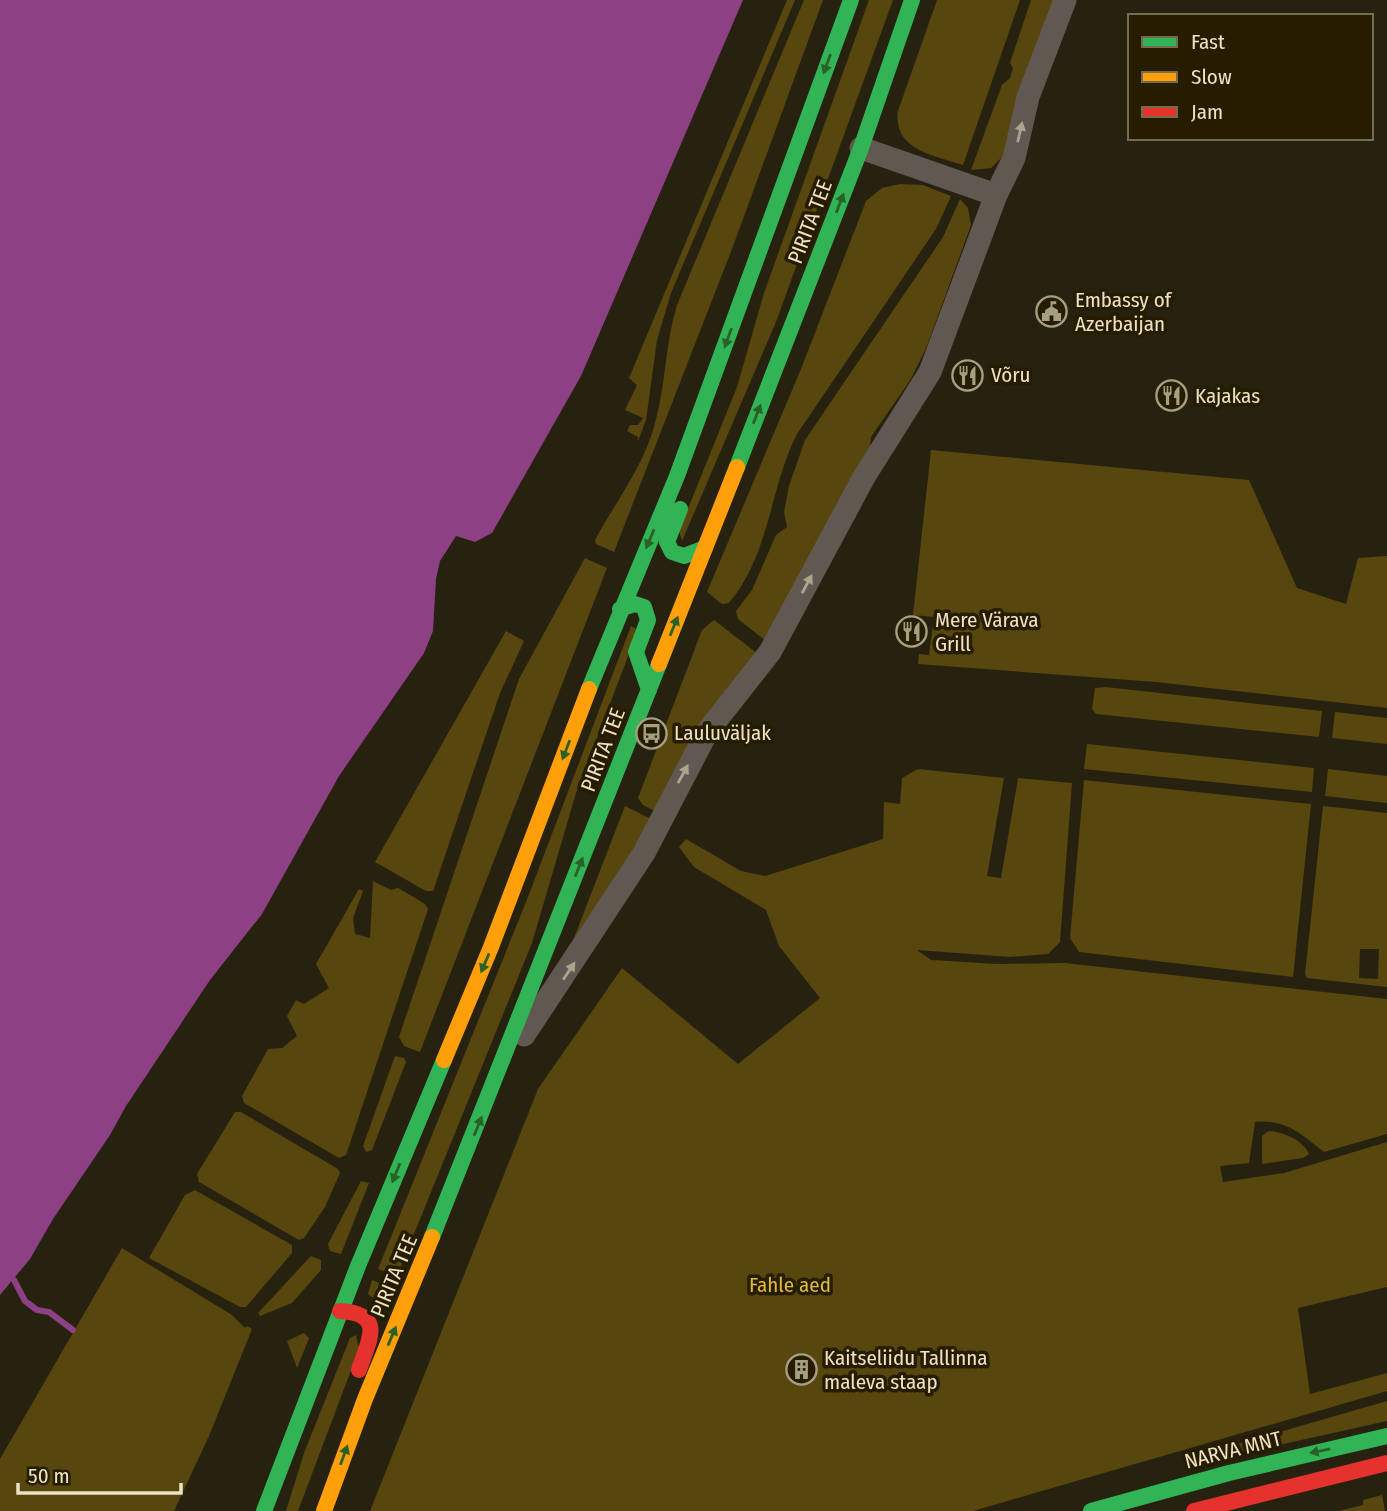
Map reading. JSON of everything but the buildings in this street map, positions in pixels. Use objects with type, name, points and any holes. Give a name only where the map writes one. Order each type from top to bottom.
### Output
[{"type":"main road","name":"PIRITA TEE","points":[[264,1511],[340,1311],[491,947],[620,609],[677,476],[851,0]]},
{"type":"main road","name":"PIRITA TEE","points":[[324,1511],[365,1399],[502,1067],[861,148],[912,0]]},
{"type":"main road","points":[[677,476],[681,507],[667,542],[672,552],[684,556],[705,548]]},
{"type":"main road","points":[[620,609],[635,604],[644,607],[648,620],[636,652],[649,690]]},
{"type":"main road","points":[[340,1311],[358,1312],[369,1319],[372,1332],[359,1368],[365,1399]]},
{"type":"main road","name":"NARVA MNT","points":[[1091,1511],[1158,1502],[1387,1436]]},
{"type":"main road","points":[[1194,1511],[1387,1463]]},
{"type":"street","points":[[502,1067],[568,972],[644,853],[707,732],[770,652],[864,477],[930,372],[996,195],[1014,159],[1028,97],[1065,0]]},
{"type":"street","points":[[861,148],[996,195]]},
{"type":"green space","points":[[787,0],[795,0],[671,293],[657,340],[646,420],[638,441],[638,437],[627,431],[630,425],[638,425],[643,418],[625,410],[637,385],[629,378]]},
{"type":"green space","points":[[804,0],[823,0],[732,249],[614,552],[596,544],[595,540],[637,468],[650,438],[659,408],[677,305]]},
{"type":"green space","points":[[869,0],[893,0],[776,322],[682,541],[679,531],[737,387],[764,293]]},
{"type":"green space","points":[[937,0],[1020,0],[963,165],[917,149],[908,143],[898,124],[898,111]]},
{"type":"green space","points":[[1031,0],[1059,0],[1004,155],[991,168],[971,170],[1002,85],[1010,78],[1013,68],[1010,63]]},
{"type":"green space","points":[[900,184],[923,185],[951,196],[936,229],[797,434],[780,476],[762,542],[753,563],[729,603],[722,604],[707,592],[801,369],[866,201],[882,188]]},
{"type":"green space","points":[[960,199],[968,208],[971,225],[927,346],[911,379],[871,437],[870,448],[767,642],[738,619],[736,611],[752,590],[776,535],[787,527],[784,512],[789,486],[805,440],[943,237]]},
{"type":"green space","points":[[931,450],[1249,480],[1297,588],[1346,604],[1358,558],[1387,556],[1387,708],[1156,682],[918,664],[919,654],[929,655],[934,617],[913,615]]},
{"type":"green space","points":[[585,558],[607,568],[420,1052],[404,1046],[399,1037],[519,679]]},
{"type":"green space","points":[[714,620],[758,654],[657,812],[643,805],[638,798],[702,630]]},
{"type":"green space","points":[[631,626],[638,630],[576,793],[532,943],[397,1276],[378,1269],[528,897]]},
{"type":"green space","points":[[506,631],[524,641],[500,693],[433,891],[426,891],[375,862]]},
{"type":"green space","points":[[1106,687],[1322,711],[1319,737],[1096,714],[1092,709],[1095,688]]},
{"type":"green space","points":[[1335,712],[1387,718],[1387,744],[1332,738]]},
{"type":"green space","points":[[1087,744],[1314,768],[1312,792],[1084,769]]},
{"type":"green space","name":"Fahle aed","points":[[918,769],[1004,778],[987,876],[1001,878],[1018,778],[1072,783],[1060,942],[1048,954],[1010,957],[917,950],[931,960],[997,964],[1065,963],[1387,999],[1387,1134],[1324,1152],[1284,1125],[1255,1122],[1249,1163],[1220,1166],[1223,1182],[1284,1173],[1387,1142],[1387,1287],[1298,1308],[1310,1394],[1387,1373],[1387,1391],[973,1511],[370,1511],[538,1089],[622,968],[738,1064],[820,998],[779,946],[766,910],[694,867],[679,847],[686,839],[741,871],[765,876],[883,839],[884,802],[900,804],[902,778]]},
{"type":"green space","points":[[1328,769],[1387,776],[1387,803],[1325,796]]},
{"type":"green space","points":[[1084,780],[1311,804],[1293,977],[1079,952],[1070,938]]},
{"type":"green space","points":[[625,806],[653,820],[569,951]]},
{"type":"green space","points":[[1323,806],[1387,813],[1387,987],[1307,978],[1305,974]],"holes":[[[1360,949],[1379,949],[1378,979],[1359,978]]]},
{"type":"green space","points":[[373,881],[391,890],[398,888],[425,904],[428,909],[346,1155],[339,1158],[244,1103],[242,1096],[268,1049],[282,1048],[297,1036],[287,1016],[296,1000],[304,1004],[329,988],[316,964],[359,889],[363,891],[353,918],[355,934],[370,938]]},
{"type":"green space","points":[[395,1056],[404,1058],[406,1062],[372,1150],[366,1152],[363,1146]]},
{"type":"green space","points":[[235,1112],[241,1112],[338,1169],[340,1173],[325,1207],[304,1238],[299,1240],[199,1182],[197,1174]]},
{"type":"green space","points":[[1269,1131],[1292,1138],[1309,1154],[1303,1158],[1262,1164],[1262,1136]]},
{"type":"green space","points":[[361,1181],[369,1183],[341,1254],[330,1251],[328,1244]]},
{"type":"green space","points":[[195,1190],[292,1245],[292,1253],[246,1307],[240,1307],[149,1258],[185,1195]]},
{"type":"green space","points":[[122,1248],[232,1315],[245,1328],[247,1326],[252,1329],[209,1436],[174,1511],[0,1511],[0,1459]]},
{"type":"green space","points":[[311,1256],[321,1260],[321,1270],[292,1303],[260,1316],[258,1313]]},
{"type":"green space","points":[[372,1280],[394,1289],[386,1309],[368,1294]]},
{"type":"green space","points":[[304,1333],[309,1338],[297,1368],[287,1341]]},
{"type":"green space","points":[[356,1335],[359,1349],[298,1511],[286,1511],[304,1453],[350,1338]]},
{"type":"green space","points":[[1387,1401],[1387,1421],[1221,1458],[1222,1453],[1238,1444]]},
{"type":"green space","points":[[1382,1495],[1385,1511],[1339,1511],[1363,1505],[1363,1500]]},
{"type":"shaded area","points":[[0,0],[743,0],[581,376],[492,533],[475,542],[456,536],[440,561],[436,579],[433,631],[424,653],[339,776],[262,914],[210,980],[53,1219],[30,1259],[0,1295]]},
{"type":"waterway","points":[[14,1280],[25,1301],[37,1310],[49,1312],[73,1330]]},
{"type":"traffic: fast","points":[[589,689],[677,476],[851,0]]},
{"type":"traffic: fast","points":[[737,467],[861,148],[912,0]]},
{"type":"traffic: fast","points":[[680,509],[667,542],[672,552],[684,556],[705,548]]},
{"type":"traffic: fast","points":[[620,609],[635,604],[644,607],[648,620],[636,652],[649,690]]},
{"type":"traffic: fast","points":[[432,1237],[659,664]]},
{"type":"traffic: fast","points":[[264,1511],[358,1266],[444,1060]]},
{"type":"traffic: fast","points":[[1091,1511],[1229,1473],[1387,1436]]},
{"type":"traffic: slow","points":[[659,664],[737,467]]},
{"type":"traffic: slow","points":[[444,1060],[491,947],[589,689]]},
{"type":"traffic: slow","points":[[324,1511],[365,1399],[432,1237]]},
{"type":"traffic: jam","points":[[340,1311],[364,1317],[369,1323],[370,1338],[359,1370]]},
{"type":"traffic: jam","points":[[1194,1511],[1387,1463]]},
{"type":"place","name":"Embassy of Azerbaijan","points":[[1052,312]]},
{"type":"place","name":"Võru","points":[[968,375]]},
{"type":"place","name":"Kajakas","points":[[1172,396]]},
{"type":"place","name":"Mere Värava Grill","points":[[912,632]]},
{"type":"place","name":"Lauluväljak","points":[[651,733]]},
{"type":"place","name":"Kaitseliidu Tallinna maleva staap","points":[[801,1370]]}]
